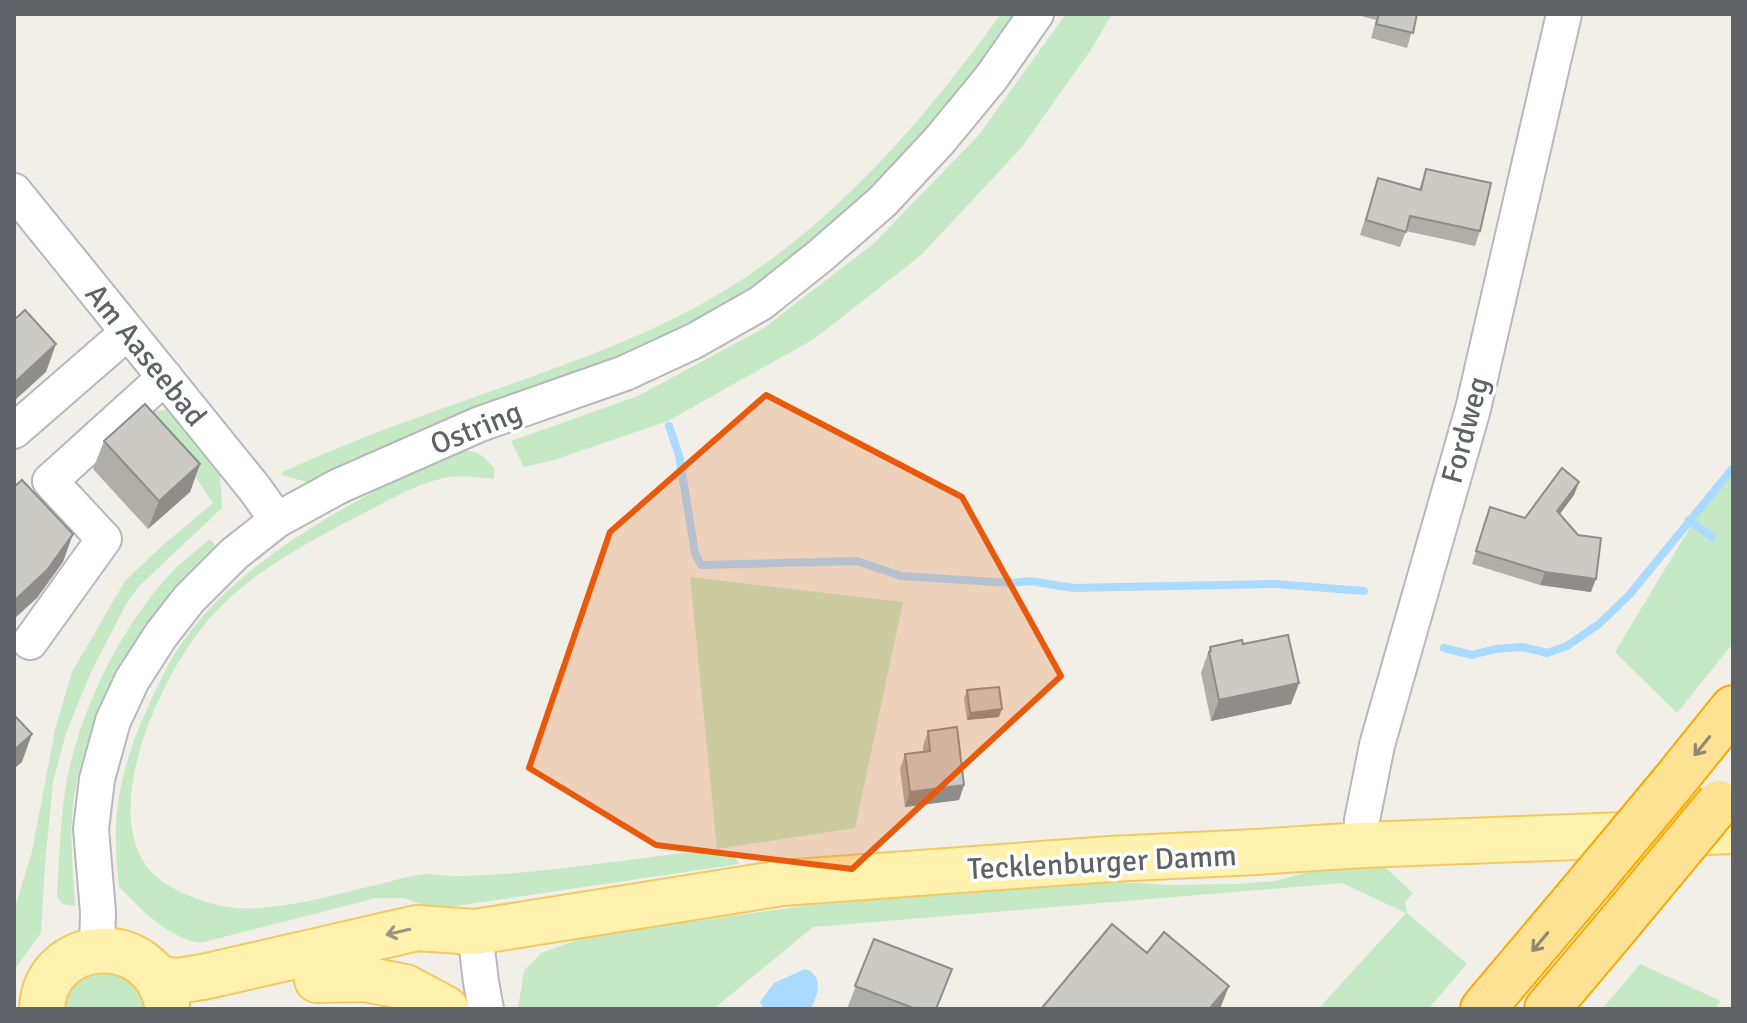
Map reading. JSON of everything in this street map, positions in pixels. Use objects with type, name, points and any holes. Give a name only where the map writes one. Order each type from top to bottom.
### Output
[{"type":"highway","points":[[1483,1009],[1733,708]]},
{"type":"highway","points":[[1547,1009],[1622,920],[1728,806]]},
{"type":"main road","name":"Tecklenburger Damm","points":[[163,994],[176,981],[417,928],[475,932],[782,883],[1110,859],[1362,845],[1728,806]]},
{"type":"main road","name":"Tecklenburger Damm","points":[[196,1009],[423,957],[475,932]]},
{"type":"main road","points":[[42,1009],[48,984],[61,967],[78,956],[97,950],[115,950],[146,965],[163,994]]},
{"type":"main road","points":[[317,980],[365,979],[405,987],[446,1009]]},
{"type":"street","name":"Ostring","points":[[97,950],[98,912],[91,829],[97,779],[113,721],[132,680],[161,635],[189,599],[234,554],[277,520],[339,486],[480,424],[625,373],[694,341],[761,303],[882,202],[939,141],[991,78],[1036,14]]},
{"type":"street","name":"Fordweg","points":[[1362,845],[1362,820],[1377,745],[1473,409],[1564,14]]},
{"type":"street","name":"Am Aaseebad","points":[[14,191],[277,520]]},
{"type":"street","points":[[14,431],[128,332]]},
{"type":"street","points":[[30,642],[104,539],[50,481],[165,377]]},
{"type":"street","points":[[475,932],[486,1009]]},
{"type":"highlighted area","points":[[766,395],[962,497],[1061,676],[852,869],[656,845],[529,768],[610,532]]},
{"type":"green space","points":[[1001,14],[1017,14],[949,104],[866,196],[810,246],[755,287],[711,314],[619,358],[310,483],[282,475],[282,472],[374,434],[637,336],[678,317],[743,279],[827,214],[865,177],[936,98]]},
{"type":"green space","points":[[1066,14],[1112,14],[1092,48],[1022,147],[921,255],[814,339],[668,421],[554,460],[524,467],[511,441],[638,396],[764,328],[873,244],[978,136]]},
{"type":"green space","points":[[177,408],[217,460],[222,508],[138,587],[91,672],[66,733],[53,782],[41,933],[14,970],[14,910],[32,852],[55,730],[72,672],[125,581],[213,503],[152,412]]},
{"type":"green space","points":[[463,451],[484,457],[494,468],[494,479],[447,477],[394,497],[260,573],[205,624],[188,647],[156,706],[134,774],[131,807],[134,837],[145,864],[167,885],[187,895],[217,905],[256,908],[300,903],[425,874],[464,876],[528,872],[708,850],[735,857],[739,864],[435,909],[404,898],[376,898],[200,943],[166,929],[119,887],[116,834],[119,795],[130,752],[150,702],[174,655],[191,631],[233,586],[281,548],[396,479]]},
{"type":"green space","points":[[1733,464],[1733,643],[1677,713],[1615,652],[1712,491]]},
{"type":"green space","points":[[210,539],[216,546],[148,624],[122,666],[95,724],[79,772],[73,805],[75,906],[62,904],[57,896],[65,792],[89,706],[117,649],[150,597],[174,570]]},
{"type":"green space","points":[[690,577],[903,602],[855,828],[717,849]]},
{"type":"green space","points":[[1383,865],[1413,893],[1405,902],[1407,913],[1467,964],[1428,1009],[1318,1009],[1406,913],[1342,883],[813,927],[716,1009],[518,1009],[524,971],[541,953],[580,939],[646,928],[811,905],[1057,882],[1239,884],[1275,881],[1324,868]]},
{"type":"green space","points":[[1640,964],[1721,1001],[1715,1009],[1602,1009]]},
{"type":"green space","points":[[106,969],[133,978],[149,1009],[61,1009],[62,999],[79,977]]},
{"type":"water","points":[[805,969],[815,976],[818,986],[811,1008],[764,1009],[760,1002],[774,983]]},
{"type":"building","points":[[1379,14],[1417,14],[1413,33],[1376,24]]},
{"type":"building","points":[[1426,169],[1491,183],[1480,231],[1410,216],[1406,232],[1366,220],[1378,178],[1421,190]]},
{"type":"building","points":[[25,310],[56,344],[14,383],[14,320]]},
{"type":"building","points":[[145,404],[200,464],[159,501],[104,441]]},
{"type":"building","points":[[1562,468],[1579,482],[1557,511],[1578,535],[1601,538],[1596,579],[1545,572],[1476,551],[1490,507],[1525,518]]},
{"type":"building","points":[[22,480],[73,534],[47,570],[14,601],[14,487]]},
{"type":"building","points":[[1288,635],[1299,683],[1219,700],[1210,647]]},
{"type":"building","points":[[999,687],[1002,709],[970,713],[967,690]]},
{"type":"building","points":[[14,715],[32,734],[14,750]]},
{"type":"building","points":[[957,727],[964,785],[910,792],[905,754],[930,751],[928,731]]},
{"type":"building","points":[[1112,924],[1147,953],[1164,932],[1229,986],[1209,1009],[1041,1009]]},
{"type":"building","points":[[874,939],[952,969],[936,1009],[916,1009],[855,986]]},
{"type":"waterway","points":[[669,426],[679,455],[695,553],[701,565],[857,561],[901,576],[1011,583],[1030,581],[1073,588],[1275,584],[1364,591]]},
{"type":"waterway","points":[[1444,648],[1472,655],[1522,647],[1547,653],[1567,646],[1599,624],[1630,594],[1733,468]]},
{"type":"waterway","points":[[1689,520],[1712,537]]}]
